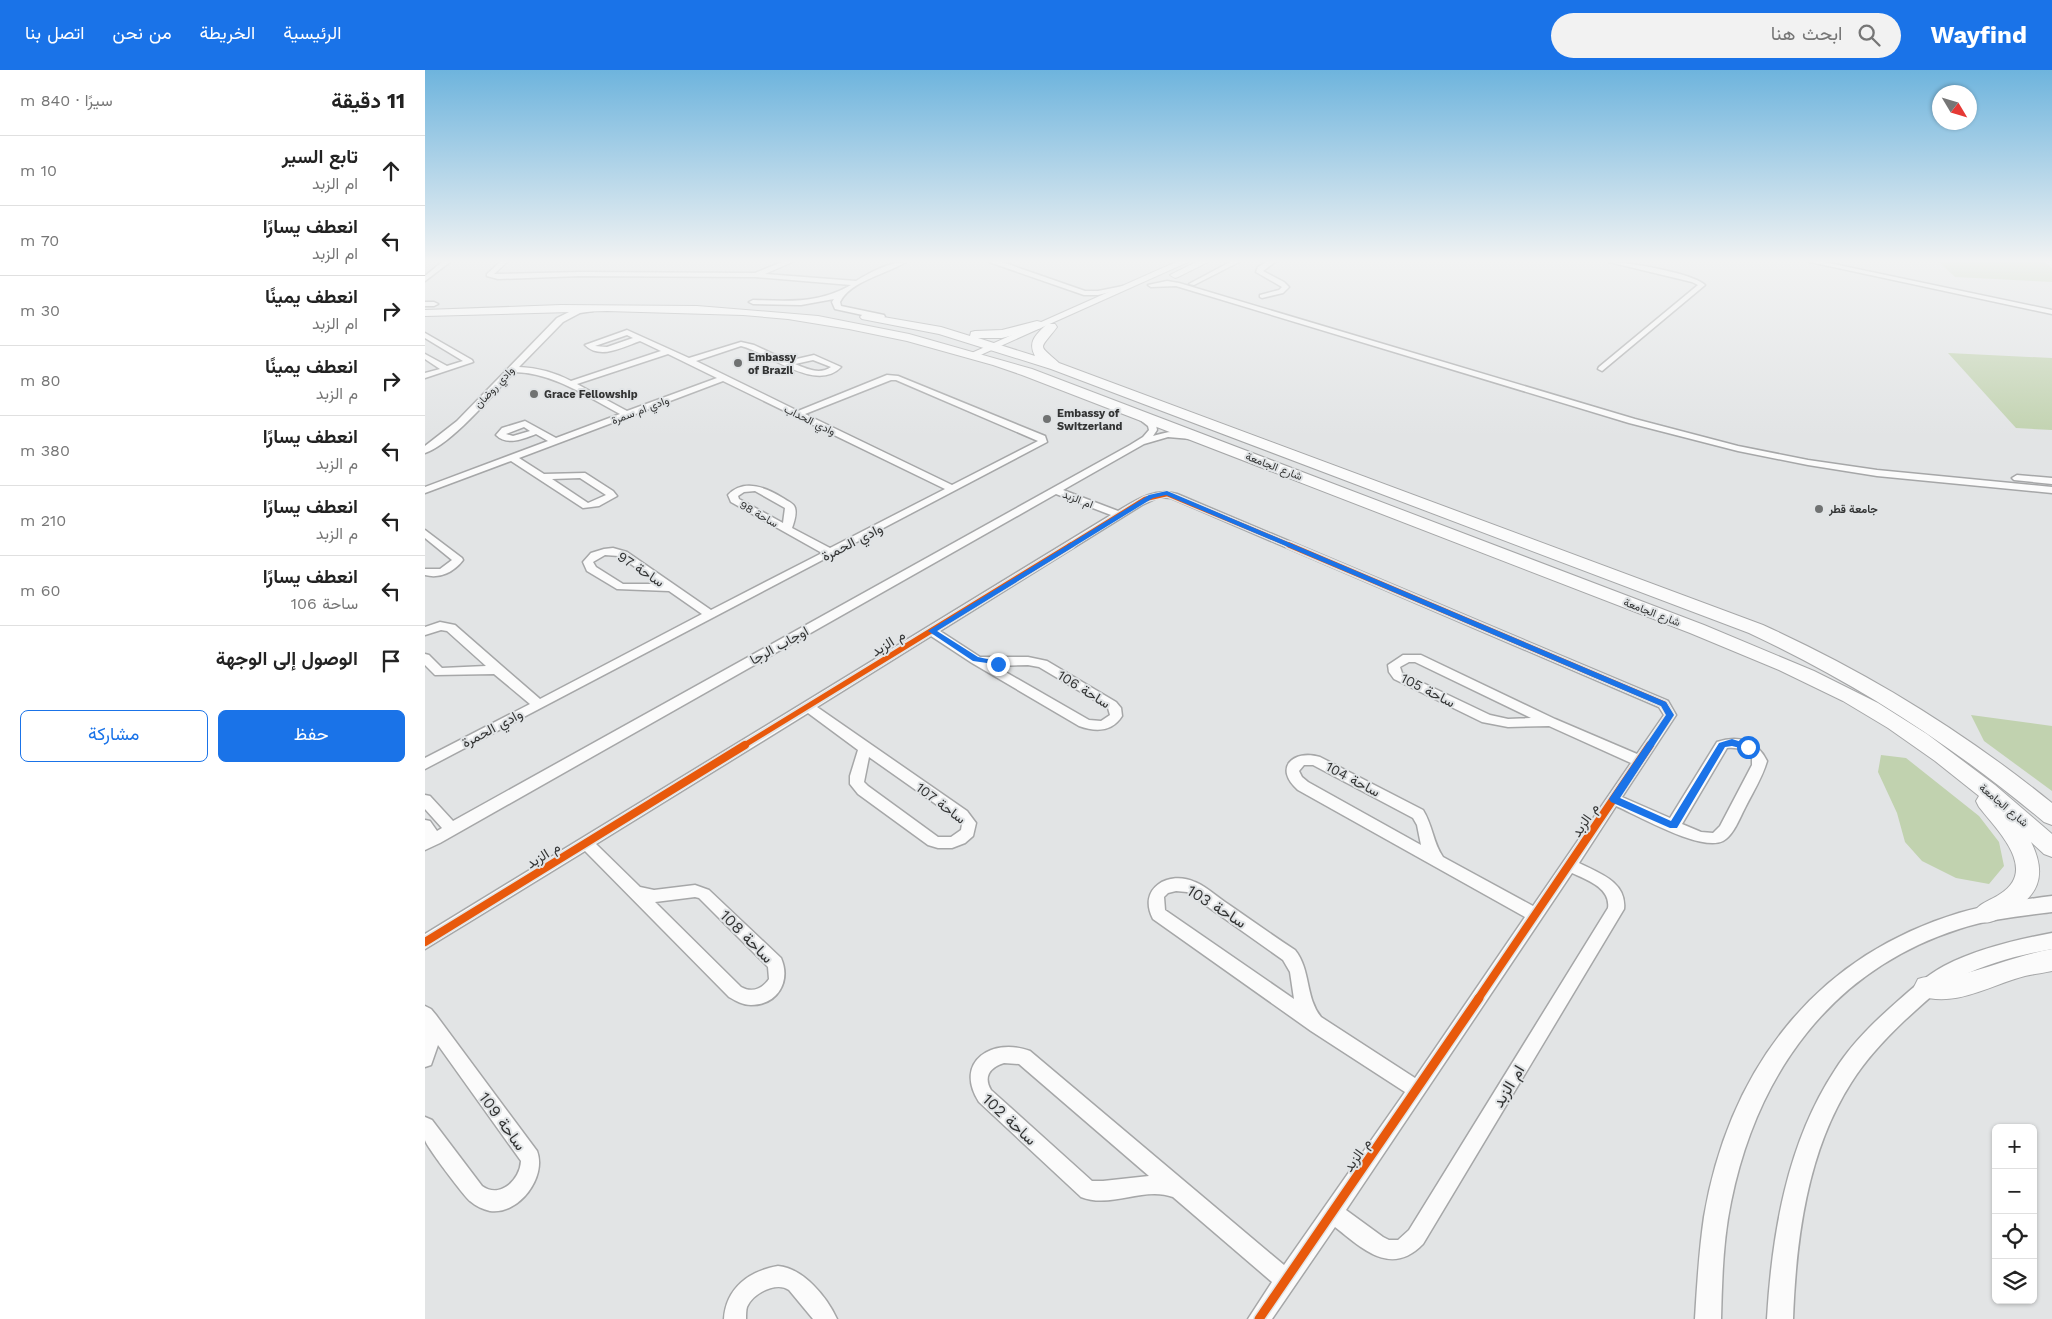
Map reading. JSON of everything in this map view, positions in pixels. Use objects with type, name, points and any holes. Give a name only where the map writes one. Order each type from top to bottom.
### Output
[{"type":"main road","name":"شارع الجامعة","points":[[818,320],[929,343],[987,350],[1055,366],[1756,629],[1865,683],[1910,711],[1984,762],[2052,816]]},
{"type":"main road","name":"شارع الجامعة","points":[[885,320],[941,331],[987,350],[1027,372],[1706,632],[1808,675],[1870,708],[1921,740],[2010,809],[2052,848]]},
{"type":"main road","points":[[987,350],[1048,320]]},
{"type":"main road","points":[[987,350],[1067,320]]},
{"type":"main road","points":[[941,331],[988,336],[1015,332],[1037,325]]},
{"type":"main road","points":[[1051,327],[1038,340],[1037,349],[1041,356],[1055,366]]},
{"type":"main road","points":[[1984,762],[2004,771],[2052,803]]},
{"type":"main road","points":[[1960,769],[2016,837],[2028,863],[2029,873],[2023,888],[2013,898],[1985,914]]},
{"type":"main road","points":[[1927,987],[1957,987],[2017,968],[2052,960]]},
{"type":"street","name":"وادي روضان","points":[[425,450],[460,423],[511,368],[560,320]]},
{"type":"street","points":[[891,320],[897,322]]},
{"type":"street","points":[[1304,320],[1637,422],[1727,446],[1819,464],[1893,475],[2052,490]]},
{"type":"street","points":[[1311,320],[1729,439],[1793,452],[1882,466],[1950,474],[2052,480]]},
{"type":"street","points":[[1602,369],[1660,320]]},
{"type":"street","name":"وادي الحداب","points":[[640,338],[602,350],[592,348],[589,345],[589,343],[628,332],[953,489]]},
{"type":"street","points":[[425,335],[469,362],[425,376]]},
{"type":"street","points":[[689,361],[741,344],[789,363],[817,374],[831,372],[837,367],[814,357],[789,363]]},
{"type":"street","points":[[570,384],[668,351]]},
{"type":"street","points":[[425,356],[445,369]]},
{"type":"street","points":[[511,368],[533,370],[555,376],[628,415]]},
{"type":"street","points":[[505,376],[535,374],[555,376]]},
{"type":"street","name":"وادي الحمرة","points":[[425,764],[1038,446],[1042,442],[1042,438],[898,378],[890,377],[798,414]]},
{"type":"street","name":"وادي ام سمرة","points":[[425,490],[724,378]]},
{"type":"street","name":"اوجاب الرجا","points":[[430,841],[1133,447],[1146,439],[1153,430],[1148,422],[1132,412]]},
{"type":"street","points":[[537,431],[556,442]]},
{"type":"street","name":"اوجاب الرجا","points":[[1133,447],[1167,434],[1187,435],[1209,441]]},
{"type":"street","points":[[513,458],[586,506],[597,504],[612,496],[582,476],[543,477]]},
{"type":"street","name":"ساحة 98","points":[[787,530],[791,511],[790,507],[760,489],[751,487],[740,490],[733,495],[734,500],[787,530],[829,553]]},
{"type":"street","name":"ام الزبد","points":[[1058,488],[1087,504],[1119,515]]},
{"type":"street","name":"م الزبد","points":[[425,942],[1119,515],[1159,493],[1169,494],[1657,701],[1667,708],[1670,715],[1417,1090],[1259,1319]]},
{"type":"street","points":[[425,533],[458,560],[453,566],[439,573],[425,572]]},
{"type":"street","name":"ساحة 97","points":[[670,588],[621,587],[591,569],[588,562],[593,556],[614,550],[711,615]]},
{"type":"street","points":[[425,630],[440,626],[451,628],[538,704]]},
{"type":"street","name":"ساحة 106","points":[[932,631],[976,660],[1088,725],[1105,725],[1116,716],[1115,708],[1112,705],[1043,664],[1035,662],[993,664],[976,660]]},
{"type":"street","points":[[425,658],[439,672],[497,670]]},
{"type":"street","name":"ساحة 105","points":[[1550,722],[1508,722],[1487,719],[1398,676],[1394,665],[1407,658],[1417,658],[1550,722],[1641,760]]},
{"type":"street","name":"ساحة 107","points":[[809,706],[865,748],[962,815],[969,823],[968,832],[954,842],[942,844],[933,841],[863,790],[857,784],[857,776],[865,748]]},
{"type":"street","points":[[1614,799],[1673,826],[1710,840],[1721,835],[1759,765],[1760,761],[1757,754],[1742,744],[1732,742],[1722,745],[1673,826]]},
{"type":"street","name":"ساحة 104","points":[[1439,862],[1430,850],[1424,824],[1418,814],[1315,760],[1308,759],[1294,764],[1292,776],[1303,786],[1439,862],[1536,915]]},
{"type":"street","points":[[425,800],[452,829]]},
{"type":"street","points":[[425,824],[430,841]]},
{"type":"street","name":"ساحة 108","points":[[586,843],[634,892],[743,998],[747,1000],[760,997],[778,980],[779,974],[775,963],[704,894],[695,891],[654,896],[634,892]]},
{"type":"street","name":"ام الزبد","points":[[1332,1212],[1386,1251],[1401,1249],[1409,1245],[1416,1237],[1616,909],[1617,897],[1610,887],[1570,865]]},
{"type":"street","name":"ساحة 103","points":[[1317,1025],[1307,1011],[1296,965],[1289,955],[1191,887],[1177,884],[1162,889],[1157,893],[1155,906],[1158,914],[1317,1025],[1417,1090]]},
{"type":"street","points":[[1708,1319],[1714,1235],[1719,1202],[1730,1162],[1755,1095],[1786,1043],[1800,1024],[1836,989],[1885,954],[1923,934],[1985,914],[2052,904]]},
{"type":"street","points":[[1780,1319],[1785,1248],[1802,1170],[1815,1134],[1837,1085],[1866,1045],[1927,987],[1951,972],[1981,960],[2019,947],[2052,941]]},
{"type":"street","name":"ساحة 109","points":[[425,1058],[430,1042],[427,1017]]},
{"type":"street","name":"ساحة 109","points":[[425,1126],[475,1193],[485,1201],[498,1201],[506,1198],[514,1193],[526,1180],[531,1165],[530,1158],[427,1017]]},
{"type":"street","name":"ساحة 102","points":[[1179,1189],[1161,1184],[1103,1191],[1088,1190],[985,1096],[978,1086],[978,1074],[984,1064],[1001,1054],[1009,1053],[1024,1057],[1285,1279]]},
{"type":"street","points":[[735,1319],[737,1303],[749,1289],[767,1280],[785,1277],[794,1280],[826,1319]]},
{"type":"green space","points":[[1948,353],[2052,358],[2052,430],[2016,428]]},
{"type":"green space","points":[[1971,715],[2052,726],[2052,791],[1984,741]]},
{"type":"green space","points":[[1881,755],[1906,758],[1979,816],[1999,842],[2004,866],[1989,884],[1956,878],[1922,861],[1905,842],[1897,813],[1878,772]]},
{"type":"cycle path","points":[[425,942],[1138,503],[1159,494],[1174,496],[1664,704],[1670,715],[1667,720],[1417,1090],[1259,1319]]},
{"type":"place","name":"Embassy of Brazil","points":[[738,363]]},
{"type":"place","name":"Grace Fellowship","points":[[534,394]]},
{"type":"place","name":"Embassy of Switzerland","points":[[1047,419]]},
{"type":"place","name":"جامعة قطر","points":[[1819,509]]},
{"type":"route","points":[[998,664],[976,660],[932,631],[1151,496],[1167,493],[1663,704],[1670,715],[1614,799],[1673,826],[1719,748],[1732,742],[1748,747]]}]
